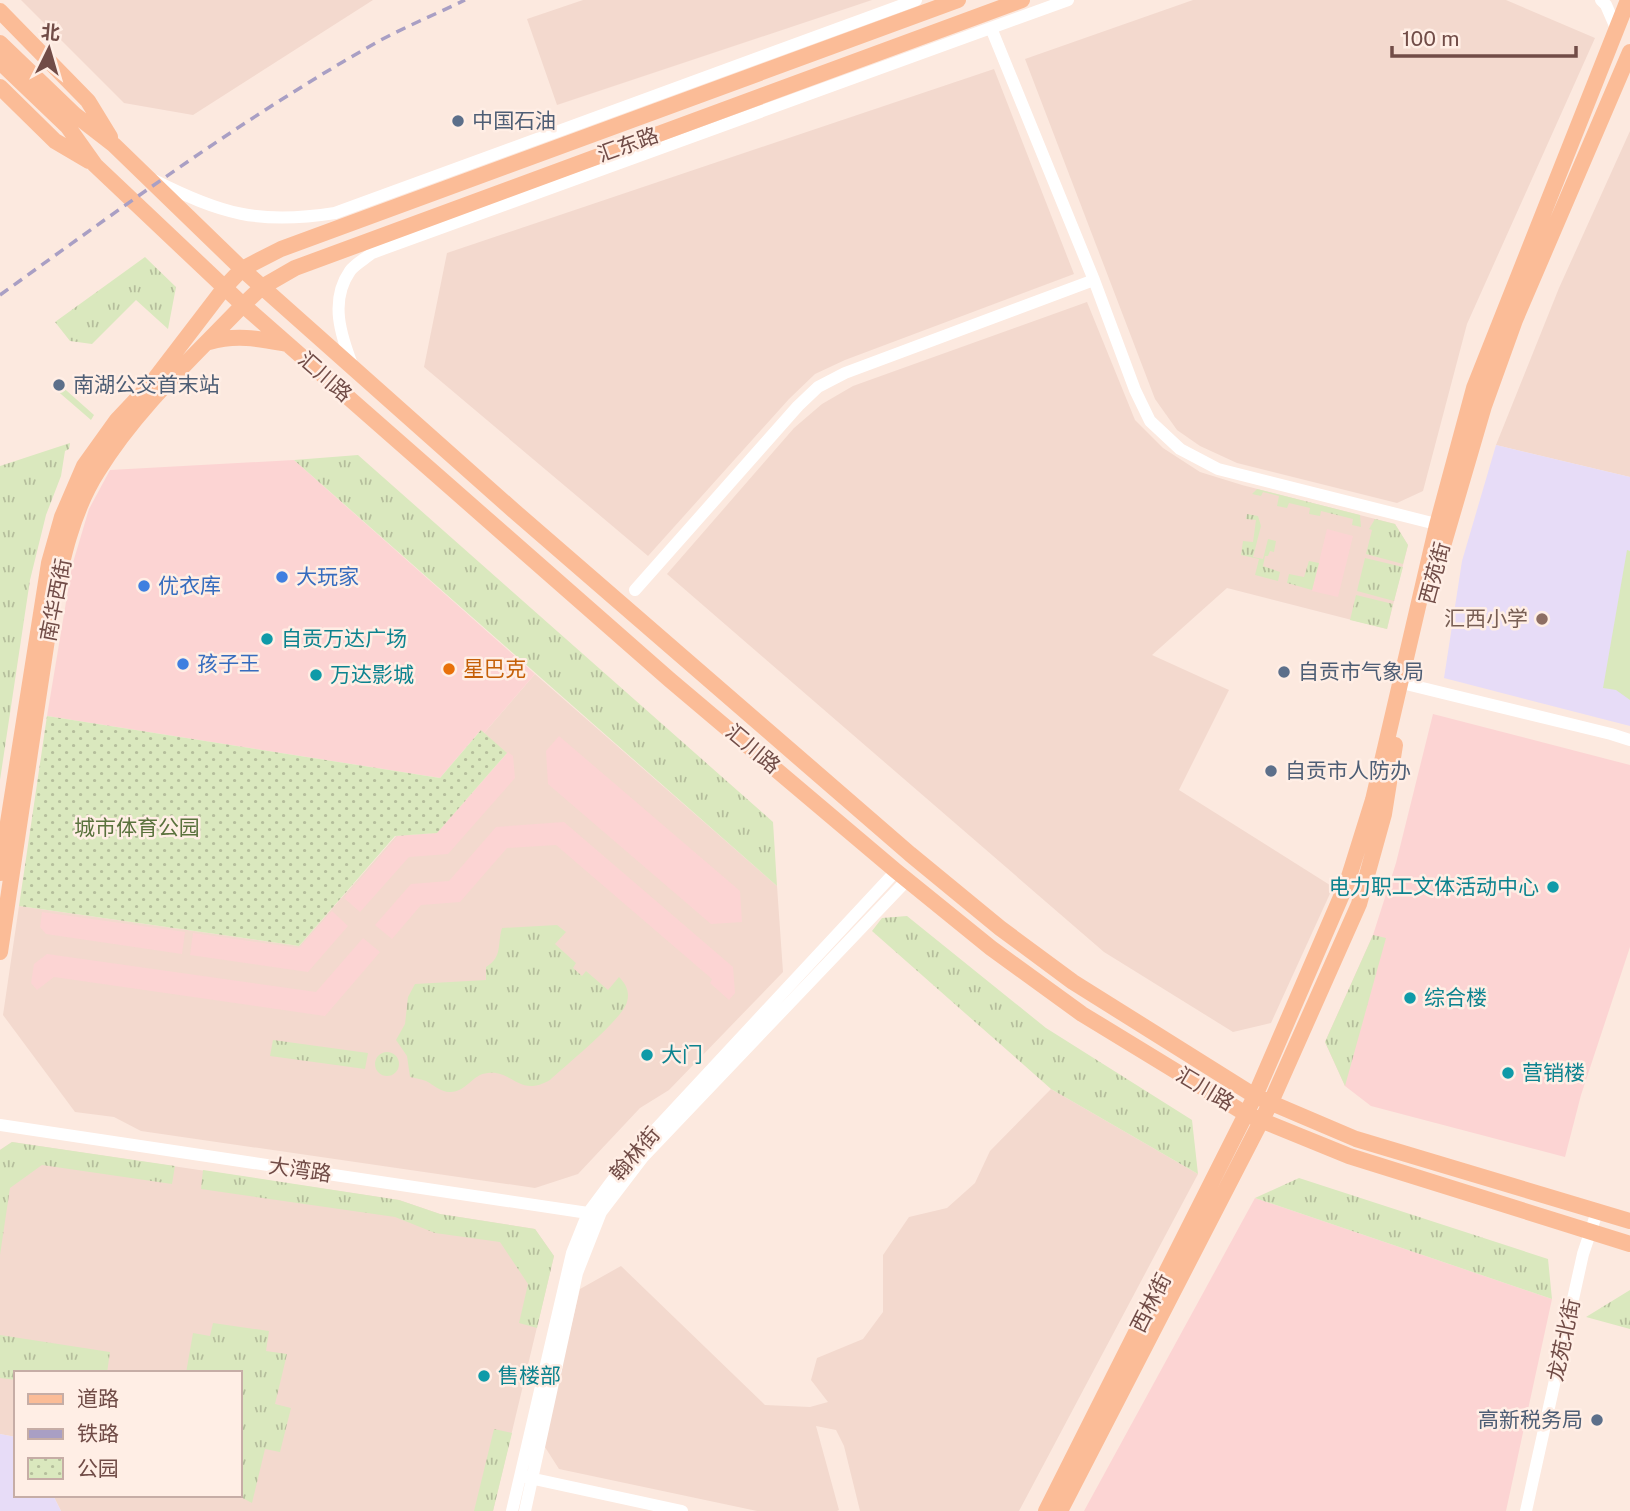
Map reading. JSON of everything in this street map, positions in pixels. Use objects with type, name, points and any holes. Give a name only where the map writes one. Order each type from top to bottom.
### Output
[{"type":"main road","name":"汇东路","points":[[0,873],[40,610],[62,517],[84,466],[99,444],[150,385],[225,287],[242,269],[293,245],[958,0]]},
{"type":"main road","name":"汇东路","points":[[243,305],[262,287],[295,268],[1022,0]]},
{"type":"main road","points":[[1442,526],[1474,388],[1628,0]]},
{"type":"main road","points":[[0,11],[88,101],[114,145]]},
{"type":"main road","name":"汇川路","points":[[0,43],[74,114],[114,145],[262,287],[899,845],[1000,928],[1073,982],[1255,1096],[1356,1139],[1630,1220]]},
{"type":"main road","name":"西苑街","points":[[1271,1102],[1359,904],[1384,814],[1405,684],[1442,526],[1515,320],[1630,52]]},
{"type":"main road","name":"汇川路","points":[[0,62],[68,127],[95,165],[287,344],[670,680],[901,876],[991,948],[1082,1014],[1246,1114],[1262,1121],[1349,1156],[1630,1244]]},
{"type":"main road","points":[[0,87],[55,141],[95,165]]},
{"type":"main road","name":"南华西街","points":[[0,953],[51,613],[74,520],[96,472],[118,442],[243,305]]},
{"type":"main road","points":[[207,343],[242,336],[287,344]]},
{"type":"main road","name":"西林街","points":[[1046,1511],[1255,1096],[1348,883],[1373,800],[1442,526]]},
{"type":"main road","name":"西林街","points":[[1059,1511],[1271,1102]]},
{"type":"street","points":[[146,175],[189,198],[227,211],[260,218],[301,218],[335,213],[916,0]]},
{"type":"street","points":[[353,367],[341,336],[338,305],[340,290],[351,269],[372,253],[1068,0]]},
{"type":"street","points":[[1601,0],[1616,28]]},
{"type":"street","points":[[991,28],[1094,280],[1135,390],[1150,421],[1180,449],[1218,469],[1442,526]]},
{"type":"street","points":[[635,590],[798,406],[818,387],[845,373],[1094,280]]},
{"type":"street","points":[[1405,684],[1630,740]]},
{"type":"street","name":"翰林街","points":[[525,1511],[526,1478],[572,1253],[593,1216],[629,1158],[901,876]]},
{"type":"street","name":"大湾路","points":[[0,1125],[593,1216]]},
{"type":"street","name":"龙苑北街","points":[[1527,1511],[1597,1212]]},
{"type":"street","points":[[526,1478],[682,1511]]},
{"type":"street","name":"翰林街","points":[[512,1511],[526,1478]]},
{"type":"shaded area","points":[[21,0],[373,0],[193,115],[124,103]]},
{"type":"shaded area","points":[[583,0],[872,0],[557,105],[527,19]]},
{"type":"shaded area","points":[[1193,0],[1506,0],[1595,38],[1467,324],[1423,491],[1397,503],[1237,463],[1200,446],[1177,430],[1155,399],[1025,59]]},
{"type":"shaded area","points":[[994,69],[1074,274],[845,360],[815,374],[789,399],[648,556],[424,367],[447,253]]},
{"type":"shaded area","points":[[1630,131],[1630,477],[1496,445],[1559,288]]},
{"type":"shaded area","points":[[1087,302],[1135,420],[1163,448],[1200,472],[1395,524],[1408,545],[1387,629],[1227,588],[1152,655],[1229,690],[1179,790],[1333,887],[1271,1023],[1233,1032],[1104,952],[667,574],[794,428],[822,404],[853,386]]},
{"type":"shaded area","name":"汇西小学","points":[[1496,445],[1630,477],[1630,726],[1444,678],[1462,561]]},
{"type":"shaded area","name":"自贡万达广场","points":[[294,460],[535,674],[484,733],[480,731],[440,778],[47,716],[72,566],[89,509],[110,470]]},
{"type":"shaded area","points":[[1327,529],[1353,536],[1338,597],[1312,591]]},
{"type":"shaded area","points":[[535,674],[777,886],[783,972],[669,1090],[640,1108],[578,1174],[535,1188],[141,1131],[114,1117],[75,1112],[3,1015],[19,906],[299,946],[396,836],[437,833],[507,754],[484,733]]},
{"type":"shaded area","points":[[1433,714],[1630,765],[1630,947],[1581,1095],[1565,1157],[1371,1106],[1345,1086],[1325,1042],[1373,935],[1396,863]]},
{"type":"shaded area","points":[[559,736],[740,891],[742,922],[711,924],[548,784],[546,751]]},
{"type":"shaded area","points":[[508,752],[513,756],[515,778],[448,854],[409,857],[360,912],[344,898],[398,836],[437,833]]},
{"type":"shaded area","points":[[564,822],[733,967],[735,993],[729,1000],[710,983],[712,979],[556,845],[507,848],[460,902],[421,905],[392,939],[375,925],[411,884],[449,881],[496,827]]},
{"type":"shaded area","points":[[332,911],[348,926],[308,972],[190,955],[193,933],[299,948]]},
{"type":"shaded area","points":[[42,912],[185,932],[182,954],[46,934],[40,927]]},
{"type":"shaded area","points":[[363,938],[380,952],[325,1016],[54,977],[37,990],[31,983],[34,964],[47,954],[316,992]]},
{"type":"shaded area","points":[[1051,1089],[1198,1174],[1019,1511],[860,1511],[844,1446],[836,1430],[816,1426],[839,1510],[837,1511],[757,1511],[559,1469],[543,1444],[580,1289],[621,1266],[765,1405],[810,1407],[828,1402],[811,1380],[817,1358],[863,1339],[883,1312],[883,1255],[909,1217],[947,1208],[975,1183],[990,1151]]},
{"type":"shaded area","points":[[12,1142],[399,1200],[440,1214],[535,1229],[554,1256],[493,1511],[61,1511],[54,1497],[242,1497],[242,1371],[14,1371],[14,1437],[0,1434],[0,1150]]},
{"type":"shaded area","points":[[1255,1198],[1552,1299],[1506,1511],[1084,1511]]},
{"type":"shaded area","points":[[0,1434],[14,1437],[14,1497],[54,1497],[61,1511],[0,1511]]},
{"type":"green space","points":[[145,257],[176,287],[168,329],[136,300],[92,344],[70,341],[55,322]]},
{"type":"green space","points":[[58,383],[94,415],[91,420],[54,388]]},
{"type":"green space","points":[[70,443],[69,449],[65,451],[61,476],[46,515],[30,580],[0,780],[0,466]]},
{"type":"green space","points":[[358,455],[773,822],[777,886],[294,460]]},
{"type":"green space","points":[[1257,489],[1360,515],[1361,527],[1352,525],[1353,519],[1321,511],[1320,516],[1309,514],[1310,508],[1289,503],[1287,508],[1277,506],[1279,496],[1263,492],[1261,496],[1252,494]]},
{"type":"green space","points":[[1247,514],[1258,516],[1261,526],[1253,557],[1263,559],[1268,539],[1276,541],[1274,552],[1270,551],[1268,556],[1265,556],[1263,566],[1280,572],[1278,581],[1255,575],[1259,559],[1241,555],[1243,541],[1253,542],[1256,520],[1246,519]]},
{"type":"green space","points":[[1375,519],[1395,524],[1408,545],[1403,564],[1366,554],[1372,530],[1369,529]]},
{"type":"green space","points":[[1627,550],[1630,551],[1630,700],[1616,690],[1603,688]]},
{"type":"green space","points":[[1365,558],[1403,567],[1394,601],[1357,591]]},
{"type":"green space","points":[[1309,561],[1319,563],[1312,590],[1287,583],[1289,574],[1304,577]]},
{"type":"green space","points":[[1356,595],[1393,604],[1387,629],[1350,620]]},
{"type":"green space","name":"城市体育公园","points":[[47,716],[440,778],[481,730],[507,753],[437,833],[395,836],[299,946],[19,906]]},
{"type":"green space","points":[[907,916],[1046,1028],[1192,1120],[1198,1174],[1051,1089],[872,931],[882,918]]},
{"type":"green space","points":[[557,925],[566,932],[555,944],[576,963],[573,968],[582,976],[586,971],[608,990],[619,977],[625,985],[627,1002],[605,1031],[550,1080],[539,1085],[523,1085],[504,1075],[488,1073],[478,1076],[461,1089],[446,1092],[426,1081],[410,1077],[407,1056],[396,1040],[405,1024],[408,997],[415,984],[486,980],[486,967],[495,959],[502,928]]},
{"type":"green space","points":[[1373,935],[1386,938],[1345,1086],[1325,1042]]},
{"type":"green space","points":[[273,1040],[368,1053],[365,1069],[270,1056]]},
{"type":"green space","points":[[387,1052],[396,1055],[399,1064],[396,1073],[387,1076],[378,1073],[375,1064],[378,1055]]},
{"type":"green space","points":[[12,1142],[175,1166],[172,1184],[42,1165],[10,1188],[0,1255],[0,1150]]},
{"type":"green space","points":[[203,1170],[399,1200],[440,1214],[535,1229],[554,1256],[537,1328],[519,1323],[528,1284],[500,1242],[435,1233],[395,1217],[201,1189]]},
{"type":"green space","points":[[1299,1178],[1548,1259],[1552,1299],[1255,1198]]},
{"type":"green space","points":[[1630,1290],[1630,1329],[1586,1317]]},
{"type":"green space","points":[[213,1323],[269,1331],[266,1351],[287,1354],[275,1404],[291,1408],[280,1452],[265,1449],[252,1503],[241,1497],[242,1371],[186,1371],[193,1333],[210,1336]]},
{"type":"green space","points":[[0,1335],[110,1352],[107,1371],[14,1371],[14,1380],[0,1378]]},
{"type":"green space","points":[[494,1429],[512,1433],[493,1511],[474,1511]]},
{"type":"railway","points":[[0,295],[186,163],[281,100],[379,41],[465,0]]},
{"type":"place","name":"中国石油","points":[[458,121]]},
{"type":"place","name":"南湖公交首末站","points":[[59,385]]},
{"type":"place","name":"大玩家","points":[[282,577]]},
{"type":"place","name":"优衣库","points":[[144,586]]},
{"type":"place","name":"汇西小学","points":[[1542,619]]},
{"type":"place","name":"自贡万达广场","points":[[267,639]]},
{"type":"place","name":"孩子王","points":[[183,664]]},
{"type":"place","name":"星巴克","points":[[449,669]]},
{"type":"place","name":"自贡市气象局","points":[[1284,672]]},
{"type":"place","name":"万达影城","points":[[316,675]]},
{"type":"place","name":"自贡市人防办","points":[[1271,771]]},
{"type":"place","name":"电力职工文体活动中心","points":[[1553,887]]},
{"type":"place","name":"综合楼","points":[[1410,998]]},
{"type":"place","name":"大门","points":[[647,1055]]},
{"type":"place","name":"营销楼","points":[[1508,1073]]},
{"type":"place","name":"售楼部","points":[[484,1376]]},
{"type":"place","name":"高新税务局","points":[[1597,1420]]}]
